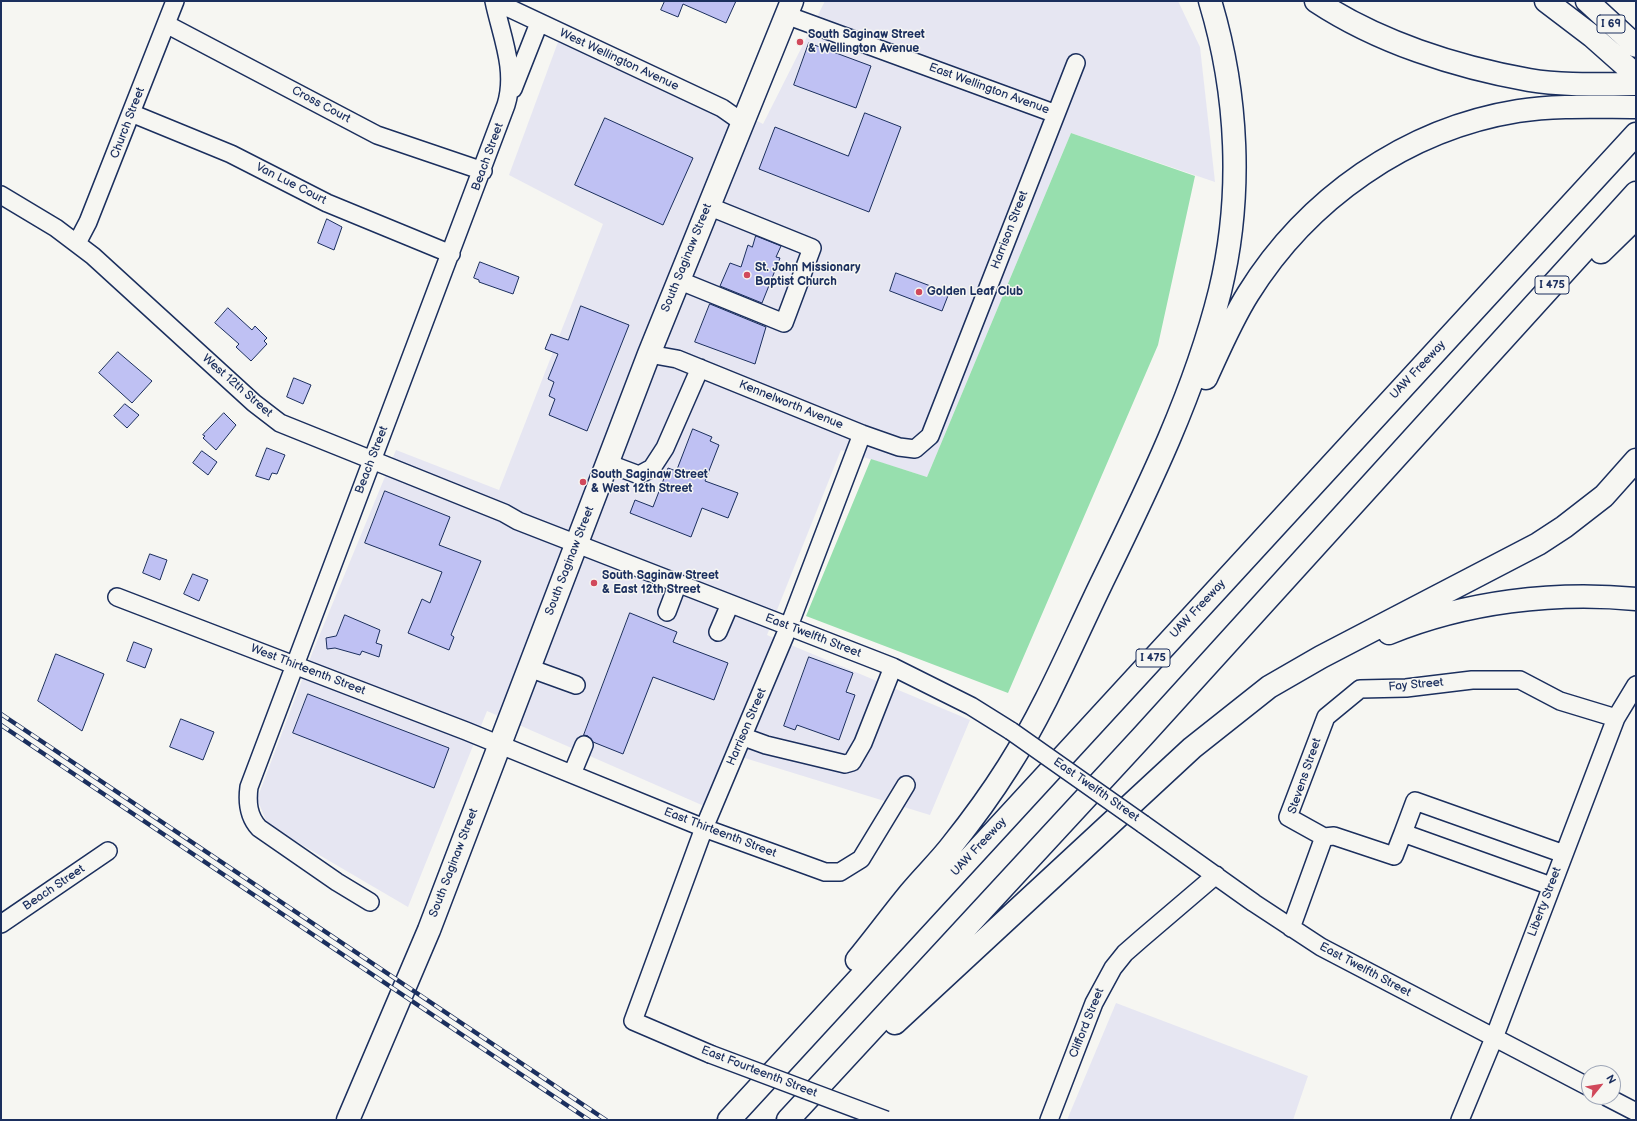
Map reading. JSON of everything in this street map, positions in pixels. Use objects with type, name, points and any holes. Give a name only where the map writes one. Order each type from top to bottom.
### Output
[{"type":"main road","points":[[752,1096],[910,893],[955,841],[1009,766],[1046,698],[1134,516],[1178,414],[1201,354],[1220,288],[1232,219],[1234,186],[1233,119],[1223,50],[1210,1]]},
{"type":"main road","points":[[1316,1],[1367,29],[1419,50],[1470,66],[1530,80],[1564,83],[1635,78]]},
{"type":"main road","points":[[1546,1],[1592,36],[1635,78]]},
{"type":"main road","name":"I 69","points":[[1587,1],[1636,46]]},
{"type":"main road","name":"South Saginaw Street","points":[[348,1120],[429,930],[648,354],[789,8]]},
{"type":"main road","points":[[1134,516],[1186,420],[1234,318],[1247,294],[1281,248],[1319,208],[1340,190],[1382,161],[1432,136],[1496,115],[1540,108],[1636,107]]},
{"type":"main road","points":[[1577,197],[1636,122]]},
{"type":"main road","name":"UAW Freeway","points":[[729,1120],[1636,134]]},
{"type":"main road","name":"I 475","points":[[789,1120],[1147,731],[1636,193]]},
{"type":"main road","points":[[1468,378],[1636,218]]},
{"type":"main road","points":[[789,1120],[1192,748],[1269,687],[1321,657],[1538,544],[1564,527],[1604,496],[1636,460]]},
{"type":"main road","points":[[1269,687],[1342,652],[1396,630],[1465,610],[1508,602],[1549,598],[1584,597],[1636,599]]},
{"type":"street","name":"Church Street","points":[[76,243],[88,222],[175,1]]},
{"type":"street","name":"West Wellington Avenue","points":[[494,1],[722,108],[742,122]]},
{"type":"street","name":"Beach Street","points":[[494,1],[508,62],[510,83],[506,105]]},
{"type":"street","name":"East Wellington Avenue","points":[[789,8],[1056,114]]},
{"type":"street","name":"Beach Street","points":[[370,902],[337,882],[263,831],[256,824],[251,815],[248,803],[248,787],[451,254],[506,105],[539,23]]},
{"type":"street","name":"Cross Court","points":[[166,24],[377,135],[482,171]]},
{"type":"street","name":"Harrison Street","points":[[930,436],[1076,63]]},
{"type":"street","name":"Van Lue Court","points":[[131,113],[231,154],[327,203],[451,254]]},
{"type":"street","name":"West 12th Street","points":[[1,195],[76,243],[274,418],[314,438],[504,513],[518,521],[577,543]]},
{"type":"street","points":[[678,280],[784,323],[812,248],[708,206]]},
{"type":"street","name":"Kennelworth Avenue","points":[[648,354],[677,359],[862,434],[899,447],[915,449],[930,436]]},
{"type":"street","points":[[607,463],[639,475],[652,468],[665,448],[700,368]]},
{"type":"street","name":"Harrison Street","points":[[633,1021],[704,828],[744,737],[789,626],[862,434]]},
{"type":"street","name":"East Twelfth Street","points":[[577,543],[893,667],[971,706],[1011,731],[1291,928],[1321,947],[1581,1084]]},
{"type":"street","points":[[667,612],[678,583]]},
{"type":"street","name":"West Thirteenth Street","points":[[117,597],[499,745]]},
{"type":"street","points":[[718,632],[730,604]]},
{"type":"street","points":[[744,737],[845,764],[852,762],[863,743],[893,667]]},
{"type":"street","points":[[529,668],[576,685]]},
{"type":"street","name":"Fay Street","points":[[1360,689],[1406,688],[1472,680],[1520,680],[1560,702],[1616,718]]},
{"type":"street","name":"Liberty Street","points":[[1460,1120],[1494,1038],[1616,718],[1635,686]]},
{"type":"street","name":"Stevens Street","points":[[1324,837],[1288,817],[1326,717],[1360,689]]},
{"type":"street","name":"East Thirteenth Street","points":[[499,745],[704,828],[825,872],[840,872],[860,859],[906,784]]},
{"type":"street","points":[[572,774],[584,745]]},
{"type":"street","points":[[1291,928],[1324,837],[1334,836],[1394,856],[1415,801],[1564,854]]},
{"type":"street","points":[[1403,833],[1551,886]]},
{"type":"street","name":"Beach Street","points":[[1,924],[108,851]]},
{"type":"street","name":"Clifford Street","points":[[1049,1120],[1094,1003],[1113,968],[1125,953],[1216,875]]},
{"type":"street","name":"East Fourteenth Street","points":[[633,1021],[710,1054],[886,1120]]},
{"type":"street","points":[[1621,1104],[1636,1112]]},
{"type":"shaded area","points":[[825,1],[1178,1],[1200,47],[1215,182],[1071,133],[927,477],[841,450],[767,635],[970,720],[930,815],[725,752],[704,806],[487,711],[408,907],[268,825],[257,799],[313,651],[396,450],[499,490],[603,224],[509,175],[565,23],[763,124]]},
{"type":"shaded area","points":[[1116,1003],[1308,1076],[1293,1120],[1067,1120]]},
{"type":"green space","points":[[1071,133],[1195,176],[1158,345],[1008,693],[806,616],[871,459],[927,477]]},
{"type":"building","points":[[665,1],[736,1],[726,23],[683,4],[678,17],[661,10]]},
{"type":"building","points":[[809,43],[871,66],[856,108],[794,85]]},
{"type":"building","points":[[865,113],[901,127],[869,212],[759,169],[775,127],[848,156]]},
{"type":"building","points":[[605,118],[693,158],[663,225],[575,185]]},
{"type":"building","points":[[327,219],[342,227],[334,250],[318,243]]},
{"type":"building","name":"St. John Missionary Baptist Church","points":[[756,236],[781,246],[776,257],[780,258],[762,303],[720,286],[730,263],[741,267],[748,245],[752,247]]},
{"type":"building","points":[[480,262],[519,277],[513,294],[479,282],[479,280],[474,278]]},
{"type":"building","name":"Golden Leaf Club","points":[[896,273],[949,293],[942,311],[890,291]]},
{"type":"building","points":[[710,304],[766,327],[755,364],[695,342]]},
{"type":"building","points":[[581,306],[629,325],[587,431],[549,415],[555,399],[549,396],[554,382],[548,379],[558,354],[545,349],[551,334],[568,340]]},
{"type":"building","points":[[228,308],[252,330],[255,326],[267,338],[264,341],[267,344],[251,361],[236,347],[239,344],[215,323]]},
{"type":"building","points":[[118,352],[152,381],[132,403],[99,373]]},
{"type":"building","points":[[294,378],[311,385],[303,404],[287,397]]},
{"type":"building","points":[[125,404],[139,415],[127,428],[114,416]]},
{"type":"building","points":[[224,413],[236,425],[216,450],[203,438],[205,436],[203,435]]},
{"type":"building","points":[[693,429],[712,437],[710,441],[719,445],[705,481],[738,493],[728,518],[702,508],[691,537],[630,513],[635,500],[653,507],[668,468],[676,471]]},
{"type":"building","points":[[267,448],[285,455],[277,474],[272,473],[269,480],[256,476]]},
{"type":"building","points":[[202,451],[217,462],[208,475],[193,463]]},
{"type":"building","points":[[385,491],[450,517],[439,545],[481,561],[451,635],[454,637],[449,650],[408,633],[422,599],[430,603],[442,572],[365,543]]},
{"type":"building","points":[[150,554],[167,560],[160,580],[143,573]]},
{"type":"building","points":[[193,574],[208,580],[199,601],[184,594]]},
{"type":"building","points":[[630,613],[677,632],[673,642],[728,663],[714,700],[653,677],[623,754],[593,742],[588,736],[584,735]]},
{"type":"building","points":[[345,615],[380,630],[376,643],[382,645],[379,657],[362,651],[360,655],[335,648],[327,649],[326,638],[336,636]]},
{"type":"building","points":[[134,642],[152,649],[145,668],[127,661]]},
{"type":"building","points":[[56,654],[104,674],[82,731],[38,701]]},
{"type":"building","points":[[809,657],[853,673],[846,692],[855,695],[839,740],[797,725],[795,730],[784,726]]},
{"type":"building","points":[[308,694],[449,748],[434,788],[293,733]]},
{"type":"building","points":[[181,719],[214,732],[203,760],[170,747]]},
{"type":"railway","points":[[1,714],[606,1120]]},
{"type":"railway","points":[[1,725],[589,1120]]},
{"type":"place","name":"South Saginaw Street & Wellington Avenue","points":[[800,42]]},
{"type":"place","name":"St. John Missionary Baptist Church","points":[[747,275]]},
{"type":"place","name":"Golden Leaf Club","points":[[919,292]]},
{"type":"place","name":"South Saginaw Street & West 12th Street","points":[[583,482]]},
{"type":"place","name":"South Saginaw Street & East 12th Street","points":[[594,583]]}]
